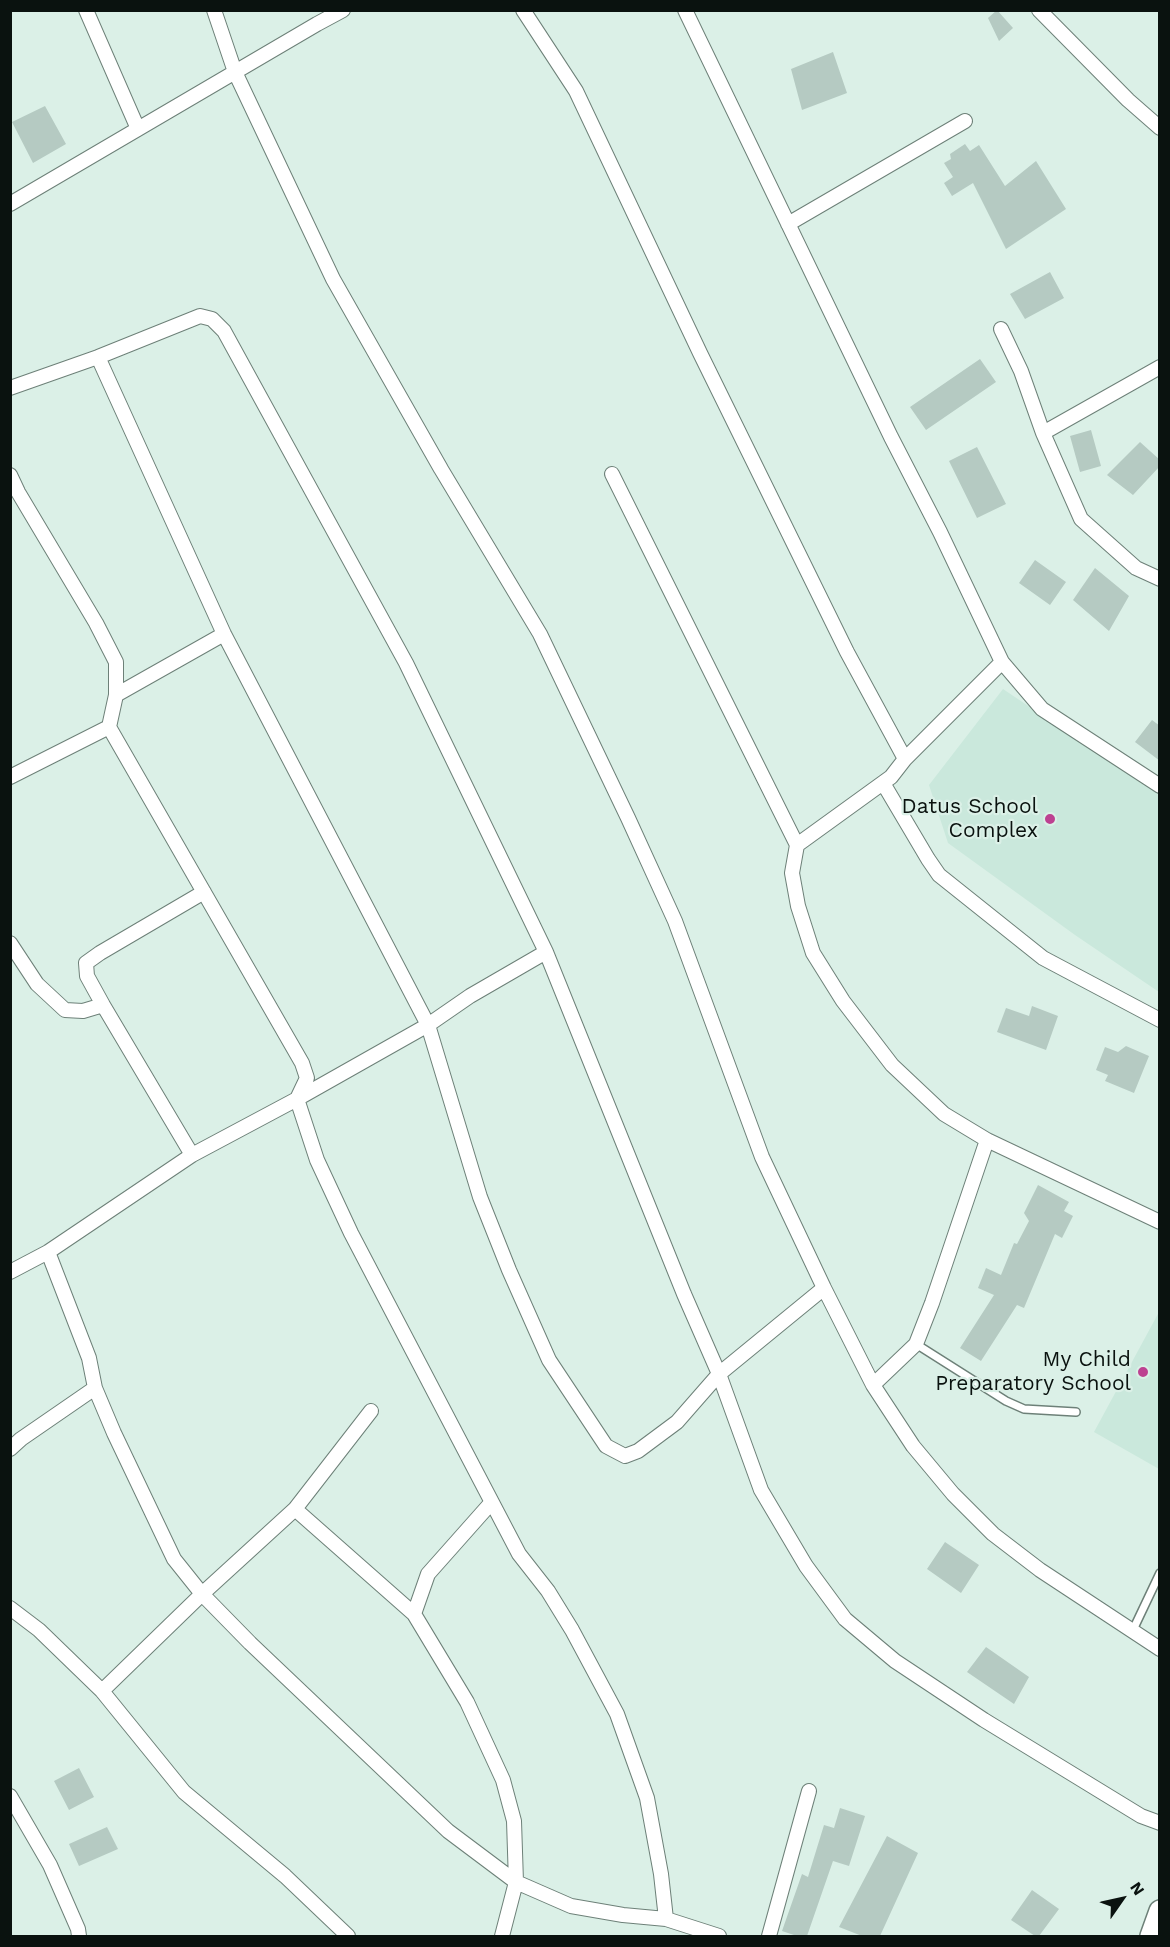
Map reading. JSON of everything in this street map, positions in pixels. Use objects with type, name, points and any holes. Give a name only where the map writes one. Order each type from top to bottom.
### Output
[{"type":"main road","points":[[1151,1936],[1160,1911]]},
{"type":"street","points":[[86,10],[138,129]]},
{"type":"street","points":[[214,10],[236,72],[333,279],[441,469],[540,634],[675,921],[762,1157],[873,1385],[913,1446],[953,1494],[993,1534],[1040,1570],[1160,1649]]},
{"type":"street","points":[[10,204],[344,10]]},
{"type":"street","points":[[523,10],[576,92],[731,417],[847,652],[905,759]]},
{"type":"street","points":[[685,10],[1002,662],[1042,710],[1160,786]]},
{"type":"street","points":[[1045,13],[1128,100],[1160,128]]},
{"type":"street","points":[[788,224],[965,121]]},
{"type":"street","points":[[10,388],[98,357],[200,316],[212,319],[224,331],[406,663],[546,952],[684,1294],[719,1374],[761,1490],[806,1566],[845,1619],[895,1661],[974,1714],[1141,1816],[1160,1823]]},
{"type":"street","points":[[1001,329],[1021,371],[1043,433],[1081,519],[1136,568],[1160,579]]},
{"type":"street","points":[[98,357],[224,634],[428,1025],[450,1105],[480,1197],[509,1270],[549,1360],[606,1446],[625,1456],[638,1450],[677,1422],[719,1374],[824,1288]]},
{"type":"street","points":[[1043,433],[1160,367]]},
{"type":"street","points":[[612,474],[797,845],[792,873],[798,906],[813,953],[843,1000],[892,1065],[944,1114],[987,1140],[1160,1222]]},
{"type":"street","points":[[10,475],[14,494],[96,623],[116,662],[116,695],[109,727],[302,1063],[307,1078],[297,1099],[317,1160],[351,1233],[472,1460],[491,1503],[519,1554],[548,1592],[572,1630],[617,1714],[647,1798],[661,1874],[666,1919]]},
{"type":"street","points":[[116,695],[224,634]]},
{"type":"street","points":[[797,845],[883,783],[1002,662]]},
{"type":"street","points":[[10,777],[109,727]]},
{"type":"street","points":[[883,783],[939,875],[1042,958],[1160,1020]]},
{"type":"street","points":[[192,1155],[103,1005],[87,976],[86,963],[100,952],[204,892]]},
{"type":"street","points":[[10,943],[37,984],[65,1010],[83,1011],[103,1005]]},
{"type":"street","points":[[10,1272],[48,1252],[192,1155],[428,1025],[470,996],[546,952]]},
{"type":"street","points":[[873,1385],[915,1344],[932,1303],[987,1140]]},
{"type":"street","points":[[48,1252],[89,1358],[95,1388],[114,1434],[174,1559],[202,1594],[250,1643],[448,1831],[516,1882],[571,1906],[623,1915],[666,1919],[719,1936]]},
{"type":"street","points":[[10,1449],[95,1388]]},
{"type":"street","points":[[102,1691],[202,1594],[295,1509],[371,1412]]},
{"type":"street","points":[[414,1614],[428,1574],[491,1503]]},
{"type":"street","points":[[295,1509],[414,1614],[467,1702],[503,1780],[514,1821],[516,1882],[502,1936]]},
{"type":"street","points":[[10,1608],[39,1630],[102,1691],[184,1792],[285,1876],[348,1936]]},
{"type":"street","points":[[769,1936],[808,1791]]},
{"type":"street","points":[[10,1796],[50,1865],[79,1936]]},
{"type":"lane","points":[[915,1344],[1006,1401],[1024,1409],[1076,1412]]},
{"type":"lane","points":[[1132,1632],[1160,1573]]},
{"type":"shaded area","name":"Datus School Complex","points":[[1003,689],[1159,794],[1159,992],[1075,935],[948,843],[929,785]]},
{"type":"shaded area","name":"My Child Preparatory School","points":[[1159,1312],[1159,1469],[1094,1432]]},
{"type":"building","points":[[997,10],[1013,28],[999,41],[988,18]]},
{"type":"building","points":[[833,52],[847,93],[802,110],[791,69]]},
{"type":"building","points":[[45,106],[66,144],[33,163],[12,122]]},
{"type":"building","points":[[965,144],[970,151],[979,145],[1005,186],[1036,161],[1066,209],[1006,249],[973,183],[952,196],[944,183],[953,177],[944,163],[951,159],[950,154]]},
{"type":"building","points":[[1050,272],[1064,298],[1025,319],[1010,294]]},
{"type":"building","points":[[980,359],[996,382],[926,430],[910,407]]},
{"type":"building","points":[[1091,430],[1101,466],[1080,472],[1070,436]]},
{"type":"building","points":[[1140,442],[1160,460],[1160,466],[1133,495],[1107,475]]},
{"type":"building","points":[[977,447],[1006,504],[977,518],[949,461]]},
{"type":"building","points":[[1035,560],[1066,582],[1050,605],[1019,583]]},
{"type":"building","points":[[1095,568],[1129,596],[1109,631],[1073,600]]},
{"type":"building","points":[[1152,720],[1160,726],[1160,761],[1135,742]]},
{"type":"building","points":[[1032,1006],[1058,1016],[1046,1050],[997,1032],[1006,1008],[1029,1016]]},
{"type":"building","points":[[1126,1046],[1149,1056],[1134,1093],[1105,1081],[1108,1075],[1096,1070],[1105,1047],[1118,1052]]},
{"type":"building","points":[[1038,1185],[1069,1202],[1064,1211],[1073,1216],[1062,1238],[1055,1234],[1024,1308],[1017,1305],[981,1361],[960,1348],[994,1295],[978,1288],[986,1268],[1001,1275],[1014,1243],[1017,1244],[1029,1221],[1024,1213]]},
{"type":"building","points":[[945,1542],[979,1565],[961,1593],[927,1569]]},
{"type":"building","points":[[986,1647],[1029,1677],[1014,1704],[967,1672]]},
{"type":"building","points":[[79,1768],[94,1797],[69,1810],[54,1781]]},
{"type":"building","points":[[840,1808],[865,1816],[849,1866],[833,1861],[807,1936],[797,1936],[782,1931],[802,1874],[808,1877],[824,1825],[834,1828]]},
{"type":"building","points":[[107,1827],[118,1849],[79,1866],[69,1844]]},
{"type":"building","points":[[887,1836],[918,1853],[880,1936],[862,1936],[839,1927]]},
{"type":"building","points":[[1032,1890],[1059,1909],[1039,1936],[1035,1936],[1011,1920]]},
{"type":"place","name":"Datus School Complex","points":[[1050,819]]},
{"type":"place","name":"My Child Preparatory School","points":[[1143,1372]]}]
